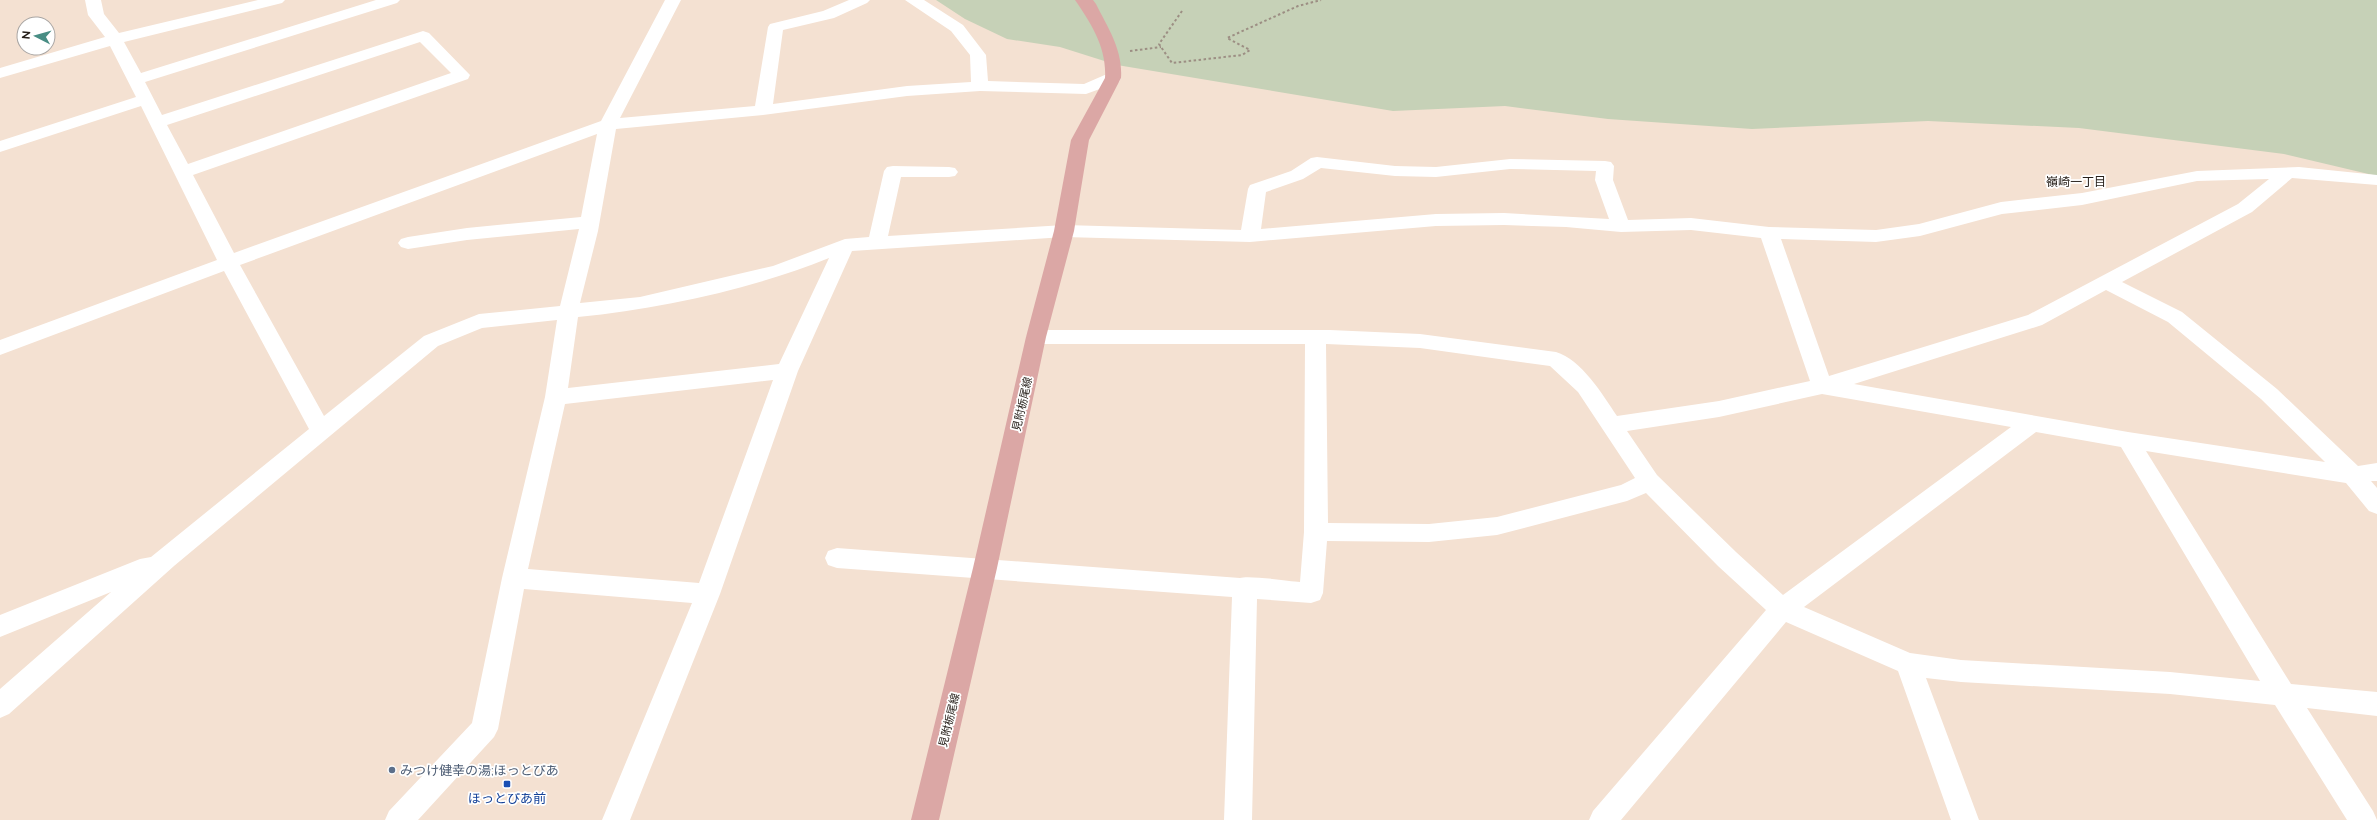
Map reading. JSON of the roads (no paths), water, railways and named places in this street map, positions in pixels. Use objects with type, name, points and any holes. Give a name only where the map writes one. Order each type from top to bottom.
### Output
[{"type":"main road","name":"見附栃尾線","points":[[925,820],[985,568],[1036,337],[1064,231],[1080,140],[1112,78],[1115,68],[1111,52],[1088,4],[1083,0]]},
{"type":"street","points":[[93,0],[96,15],[115,39],[229,263],[321,431]]},
{"type":"street","points":[[0,73],[115,39],[277,0]]},
{"type":"street","points":[[136,80],[392,0]]},
{"type":"street","points":[[399,820],[484,729],[514,578],[556,397],[568,313],[589,222],[608,124],[673,0]]},
{"type":"street","points":[[763,110],[776,27],[828,15],[862,0]]},
{"type":"street","points":[[913,0],[957,28],[978,55],[980,86]]},
{"type":"street","points":[[158,122],[423,36],[462,75],[183,172]]},
{"type":"street","points":[[0,348],[393,201],[608,124],[763,110],[907,91],[980,86],[1086,89],[1112,78]]},
{"type":"street","points":[[0,147],[146,99]]},
{"type":"street","points":[[1250,236],[1257,189],[1297,175],[1317,162],[1339,163],[1395,171],[1436,172],[1510,164],[1605,166],[1604,180],[1621,226]]},
{"type":"street","points":[[877,243],[893,171],[949,172]]},
{"type":"street","points":[[1611,425],[1719,409],[1822,386],[2035,320],[2245,208],[2287,173]]},
{"type":"street","points":[[0,706],[165,559],[432,341],[479,321],[568,313],[640,304],[771,273],[845,245],[1064,231],[1250,236],[1444,220],[1551,220],[1621,226],[1691,224],[1769,234],[1876,236],[1920,230],[2001,208],[2082,199],[2197,176],[2327,173],[2377,180]]},
{"type":"street","points":[[408,243],[467,234],[589,222]]},
{"type":"street","points":[[1769,234],[1822,386]]},
{"type":"street","points":[[616,820],[708,594],[787,371],[845,245]]},
{"type":"street","points":[[2106,282],[2175,317],[2269,394],[2353,475],[2377,506]]},
{"type":"street","points":[[1036,337],[1315,337],[1420,341],[1556,359],[1586,387],[1649,481],[1727,558],[1782,609],[1908,664],[1961,671],[2170,683],[2377,704]]},
{"type":"street","points":[[837,558],[1245,586],[1311,593],[1316,532],[1315,337]]},
{"type":"street","points":[[556,397],[787,371]]},
{"type":"street","points":[[1822,386],[2031,424],[2353,475],[2377,472]]},
{"type":"street","points":[[1603,820],[1782,609],[1835,572],[1893,525],[2031,424]]},
{"type":"street","points":[[2128,440],[2282,694],[2363,820]]},
{"type":"street","points":[[1316,532],[1429,533],[1497,526],[1627,492],[1649,481]]},
{"type":"street","points":[[0,626],[165,559]]},
{"type":"street","points":[[514,578],[708,594]]},
{"type":"street","points":[[1238,820],[1245,586]]},
{"type":"street","points":[[1908,664],[1965,820]]},
{"type":"place","name":"みつけ健幸の湯;ほっとぴあ","points":[[392,770]]},
{"type":"place","name":"ほっとぴあ前","points":[[507,784]]},
{"type":"district","name":"嶺崎一丁目","points":[[2076,182]]}]
